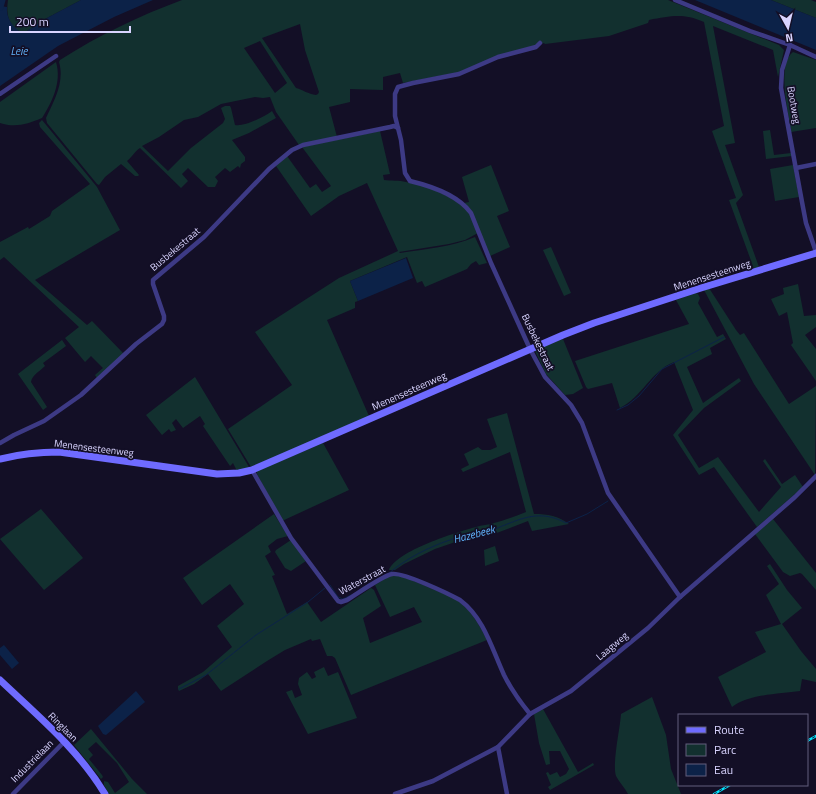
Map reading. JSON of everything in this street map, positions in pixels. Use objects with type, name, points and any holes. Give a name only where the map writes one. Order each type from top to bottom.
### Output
[{"type":"street","points":[[675,0],[750,31],[790,45],[816,57]]},
{"type":"street","name":"Busbekestraat","points":[[540,43],[536,47],[498,56],[459,74],[401,86],[395,94],[396,116],[405,172],[410,182],[429,186],[451,197],[467,208],[471,213],[491,263],[530,349],[545,377],[571,405],[582,423],[608,493],[680,597]]},
{"type":"street","name":"Bootweg","points":[[790,45],[782,70],[781,88],[806,223],[816,252]]},
{"type":"street","points":[[0,94],[56,56]]},
{"type":"street","name":"Busbekestraat","points":[[0,444],[14,435],[44,421],[81,395],[136,344],[162,324],[164,316],[153,284],[154,279],[204,237],[269,169],[285,156],[298,147],[304,145],[394,126],[398,128]]},
{"type":"street","points":[[796,168],[816,164]]},
{"type":"street","name":"Menensesteenweg","points":[[0,460],[34,453],[59,452],[217,474],[239,473],[252,470],[530,349],[594,323],[816,252]]},
{"type":"street","name":"Waterstraat","points":[[252,470],[291,538],[338,601],[344,602],[388,575],[396,573],[460,600],[479,621],[510,685],[530,714]]},
{"type":"street","name":"Laagweg","points":[[395,794],[433,780],[498,747],[530,714],[571,691],[648,628],[680,597],[815,480]]},
{"type":"street","name":"Ringlaan","points":[[0,680],[65,741],[91,773],[105,794]]},
{"type":"street","name":"Industrielaan","points":[[13,794],[65,741]]},
{"type":"street","points":[[498,747],[507,794]]},
{"type":"green space","points":[[8,0],[81,0],[47,18],[27,31],[21,32],[13,26],[9,19],[7,10]]},
{"type":"green space","points":[[182,0],[668,0],[779,45],[784,50],[778,77],[773,50],[713,26],[735,143],[725,145],[743,195],[736,203],[759,267],[754,269],[729,200],[736,198],[712,131],[724,126],[704,22],[683,16],[649,20],[648,23],[609,36],[544,43],[460,72],[403,83],[400,73],[383,77],[383,90],[350,89],[350,102],[329,107],[337,137],[299,145],[276,112],[270,97],[255,97],[221,104],[198,117],[184,120],[159,137],[142,146],[168,171],[191,148],[223,123],[225,119],[221,108],[230,106],[235,125],[249,123],[272,111],[276,118],[249,133],[232,140],[245,157],[245,161],[241,164],[240,168],[238,166],[230,172],[225,168],[215,177],[218,181],[215,187],[208,187],[188,168],[182,174],[188,181],[181,188],[140,148],[127,161],[139,175],[138,176],[135,176],[121,164],[105,177],[99,185],[47,123],[46,118],[60,84],[61,77],[59,62],[104,34]],"holes":[[[300,24],[305,50],[319,92],[316,95],[296,88],[262,38]],[[260,41],[287,83],[275,93],[244,48]]]},
{"type":"green space","points":[[771,0],[811,0],[816,2],[816,18]]},
{"type":"green space","points":[[793,52],[816,60],[816,128],[791,132],[784,78],[788,58]]},
{"type":"green space","points":[[56,62],[58,77],[55,92],[42,118],[21,125],[0,123],[0,102]]},
{"type":"green space","points":[[42,120],[97,187],[120,230],[35,280],[87,325],[92,321],[124,354],[97,378],[95,375],[103,368],[91,356],[85,362],[65,338],[79,327],[4,257],[0,260],[0,242],[28,227],[29,229],[50,216],[52,211],[90,184],[40,127],[39,123]]},
{"type":"green space","points":[[770,130],[774,155],[791,153],[792,156],[766,159],[763,131]]},
{"type":"green space","points":[[380,131],[390,174],[383,175],[384,180],[413,183],[447,196],[462,206],[469,213],[478,233],[465,240],[449,244],[399,252],[438,247],[457,243],[475,237],[487,263],[479,265],[476,261],[467,269],[425,287],[422,281],[417,283],[407,257],[350,281],[358,301],[355,302],[355,308],[327,320],[369,416],[251,467],[228,429],[292,385],[255,332],[339,278],[398,251],[367,183],[339,196],[311,216],[276,166],[287,156],[310,188],[316,184],[322,192],[331,186],[302,147]]},
{"type":"green space","points":[[491,165],[509,211],[497,216],[510,247],[490,256],[477,226],[464,203],[469,202],[462,177]]},
{"type":"green space","points":[[793,165],[799,197],[775,201],[770,169]]},
{"type":"green space","points":[[551,247],[571,293],[564,296],[543,250]]},
{"type":"green space","points":[[798,284],[804,316],[816,315],[816,327],[805,335],[816,349],[816,381],[791,345],[793,343],[787,312],[779,316],[771,299],[784,294],[783,288]]},
{"type":"green space","points":[[709,288],[736,330],[740,335],[744,333],[789,404],[816,386],[815,475],[754,384],[704,290]]},
{"type":"green space","points":[[696,293],[700,298],[698,303],[717,337],[723,334],[726,339],[710,348],[712,354],[687,367],[703,403],[739,378],[741,381],[704,408],[678,435],[699,468],[718,457],[759,512],[781,487],[763,461],[765,459],[782,484],[795,475],[803,487],[757,527],[714,467],[699,475],[673,435],[693,410],[674,362],[659,371],[628,403],[620,408],[612,383],[588,389],[575,361],[689,324],[676,300]]},
{"type":"green space","points":[[563,339],[583,388],[573,394],[565,395],[546,374],[535,351]]},
{"type":"green space","points":[[62,340],[66,346],[43,363],[45,366],[35,375],[31,382],[47,407],[43,410],[18,374]]},
{"type":"green space","points":[[195,377],[249,467],[237,471],[233,463],[230,466],[203,426],[205,424],[200,416],[183,428],[176,419],[172,423],[176,430],[171,432],[169,429],[162,435],[146,415]]},
{"type":"green space","points":[[507,413],[534,514],[553,516],[569,524],[532,531],[528,521],[494,534],[470,537],[435,549],[395,570],[389,570],[394,563],[403,556],[428,543],[455,533],[498,522],[526,512],[510,452],[463,472],[461,469],[469,465],[464,454],[478,447],[482,450],[490,450],[497,447],[487,419]]},
{"type":"green space","points":[[323,443],[349,490],[282,521],[257,474],[257,471]]},
{"type":"green space","points":[[41,509],[83,558],[44,590],[0,539]]},
{"type":"green space","points":[[274,514],[288,536],[277,539],[268,546],[271,552],[265,556],[275,575],[272,576],[287,614],[307,602],[321,622],[371,588],[374,590],[381,606],[363,618],[370,643],[422,622],[414,607],[390,617],[375,585],[391,575],[402,576],[456,599],[474,618],[487,640],[351,695],[335,658],[332,656],[327,656],[320,639],[312,641],[311,639],[285,650],[221,691],[208,674],[194,684],[179,691],[178,686],[203,672],[232,647],[217,626],[244,604],[230,584],[202,605],[183,578]]},
{"type":"green space","points":[[773,519],[816,573],[816,590],[802,574],[800,573],[790,576],[783,572],[755,534]]},
{"type":"green space","points":[[291,540],[306,561],[291,571],[285,568],[275,552]]},
{"type":"green space","points":[[495,546],[499,561],[485,566],[484,550]]},
{"type":"green space","points":[[770,564],[787,590],[802,608],[782,624],[816,669],[816,682],[802,679],[800,691],[755,697],[747,699],[732,707],[718,677],[766,652],[755,632],[781,624],[766,595],[779,584],[767,566]]},
{"type":"green space","points":[[324,667],[328,676],[338,672],[357,718],[308,734],[286,692],[292,690],[295,698],[302,695],[298,684],[299,678],[307,672],[312,679],[316,677],[314,672]]},
{"type":"green space","points":[[652,697],[666,735],[671,769],[681,794],[628,794],[616,776],[615,763],[621,714]]},
{"type":"green space","points":[[543,709],[578,772],[593,763],[594,765],[550,790],[548,787],[551,785],[546,773],[548,772],[550,775],[557,772],[560,777],[566,774],[569,769],[560,751],[549,751],[550,764],[546,765],[539,743],[534,714]]},
{"type":"green space","points":[[91,729],[132,779],[147,794],[109,794],[104,785],[104,781],[108,782],[115,793],[129,782],[117,763],[96,742],[88,749],[93,755],[89,759],[102,775],[103,777],[101,779],[74,745]]},
{"type":"water","name":"Leie","points":[[81,0],[153,0],[114,17],[58,46],[0,86],[0,6],[7,7],[10,21],[21,32],[27,31],[47,18]]},
{"type":"water","points":[[695,0],[771,0],[816,18],[816,50]]},
{"type":"water","points":[[406,258],[413,278],[358,301],[350,281]]},
{"type":"water","points":[[4,645],[19,663],[12,669],[0,655],[0,648]]},
{"type":"water","points":[[136,691],[145,702],[106,735],[103,734],[98,726]]},
{"type":"waterway","points":[[0,7],[2,0]]},
{"type":"waterway","name":"Hazebeek","points":[[617,410],[628,405],[639,396],[662,369],[724,337]]},
{"type":"waterway","name":"Hazebeek","points":[[389,573],[408,559],[451,539],[476,532],[493,530],[517,520],[538,516],[551,517],[566,523],[587,514],[608,501]]},
{"type":"waterway","name":"Hazebeek","points":[[330,585],[338,597],[343,599],[351,595]]},
{"type":"waterway","name":"Hazebeek","points":[[179,689],[206,675],[256,635],[308,602],[325,588]]},
{"type":"railway","points":[[808,740],[816,736]]},
{"type":"railway","points":[[714,794],[728,786]]}]
